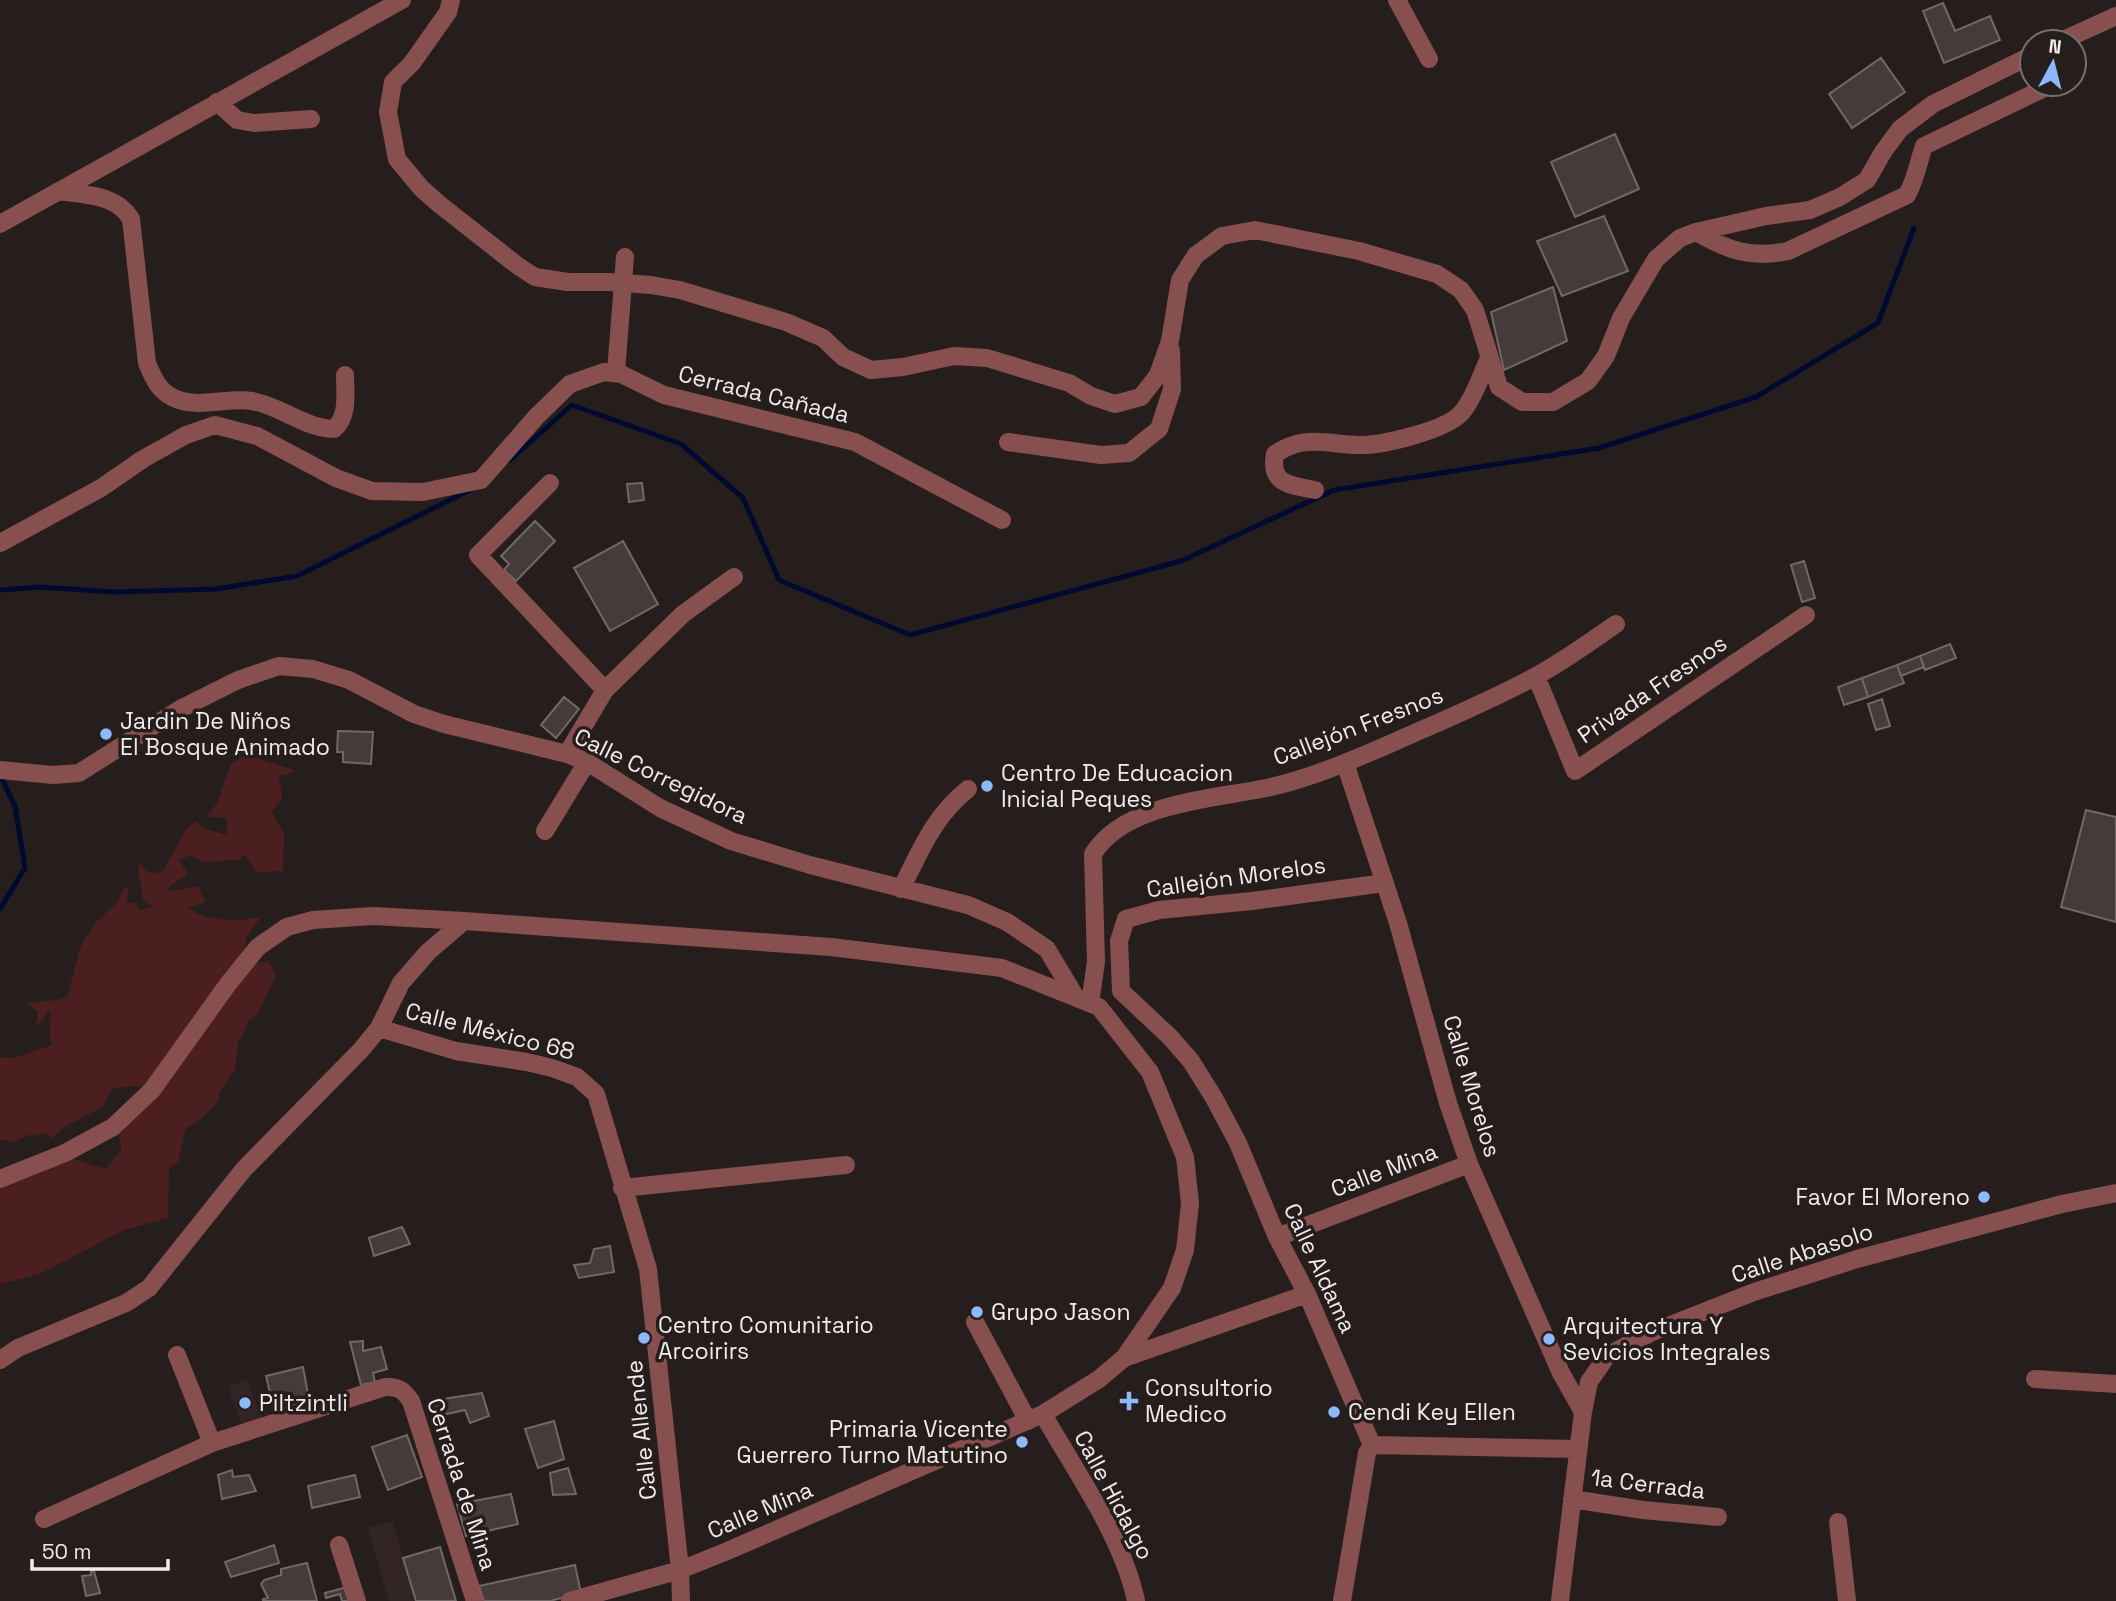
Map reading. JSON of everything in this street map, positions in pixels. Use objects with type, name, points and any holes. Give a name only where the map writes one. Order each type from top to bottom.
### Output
[{"type":"street","points":[[0,224],[402,0]]},
{"type":"street","points":[[451,0],[447,12],[412,63],[393,82],[388,112],[397,159],[421,188],[518,267],[535,277],[568,282],[609,282],[680,290],[786,322],[823,338],[843,357],[871,370],[903,367],[954,356],[987,358],[1069,383],[1091,396],[1115,404],[1141,397],[1158,375],[1170,341],[1180,279],[1196,256],[1222,236],[1255,230],[1359,251],[1437,274],[1461,290],[1475,310],[1499,387],[1521,402],[1553,402],[1588,380],[1606,356],[1621,318],[1656,259],[1680,238],[1766,216],[1810,210],[1840,197],[1867,180],[1900,128],[1933,104],[2018,62]]},
{"type":"street","points":[[1397,0],[1429,59]]},
{"type":"street","points":[[2088,29],[2116,16]]},
{"type":"street","points":[[1696,232],[1725,249],[1767,256],[1788,251],[1907,195],[1916,180],[1924,146],[2024,98]]},
{"type":"street","points":[[217,102],[237,120],[254,123],[311,119]]},
{"type":"street","points":[[59,191],[103,197],[125,209],[131,219],[147,363],[156,384],[170,397],[187,404],[240,399],[260,402],[318,429],[334,429],[341,423],[345,408],[345,375]]},
{"type":"street","points":[[0,543],[101,488],[143,459],[186,435],[215,425],[257,436],[336,478],[372,491],[423,492],[481,480],[570,383],[604,372],[616,372],[625,257]]},
{"type":"street","points":[[1008,442],[1101,455],[1129,453],[1159,429],[1172,389],[1170,341]]},
{"type":"street","points":[[1315,490],[1291,485],[1277,477],[1273,466],[1275,454],[1289,444],[1307,441],[1361,445],[1392,440],[1447,422],[1462,413],[1489,358]]},
{"type":"street","name":"Cerrada Cañada","points":[[616,372],[664,395],[855,442],[1002,520]]},
{"type":"street","points":[[550,483],[478,555],[606,690]]},
{"type":"street","points":[[566,754],[606,690],[683,614],[734,577]]},
{"type":"street","name":"Privada Fresnos","points":[[1536,676],[1575,771],[1806,615]]},
{"type":"street","name":"Callejón Fresnos","points":[[1088,1002],[1096,962],[1093,854],[1101,841],[1146,814],[1198,799],[1268,787],[1345,763],[1536,676],[1616,624]]},
{"type":"street","name":"Calle Corregidora","points":[[0,770],[53,775],[79,773],[180,709],[238,680],[279,666],[313,669],[349,680],[396,706],[444,724],[566,754],[587,762],[660,808],[731,841],[968,905],[1007,922],[1048,948],[1088,1002],[1150,1072],[1185,1157],[1190,1203],[1185,1250],[1172,1288],[1124,1358]]},
{"type":"street","points":[[545,831],[587,762]]},
{"type":"street","name":"Calle Morelos","points":[[1345,763],[1398,923],[1448,1103],[1469,1164],[1561,1373],[1583,1412]]},
{"type":"street","points":[[901,889],[936,820],[950,803],[968,789]]},
{"type":"street","name":"Callejón Morelos","points":[[1121,991],[1119,941],[1126,919],[1159,910],[1252,901],[1384,883]]},
{"type":"street","points":[[0,1179],[65,1153],[113,1128],[152,1090],[258,947],[287,927],[313,920],[373,916],[831,947],[1002,968],[1088,1002],[1121,991]]},
{"type":"street","name":"Calle México 68","points":[[464,921],[428,952],[401,983],[379,1028],[456,1051],[552,1068],[577,1077],[596,1094]]},
{"type":"street","name":"Calle Aldama","points":[[1121,991],[1170,1037],[1197,1070],[1238,1143],[1277,1237],[1307,1294],[1372,1445]]},
{"type":"street","points":[[0,1360],[18,1348],[126,1303],[149,1288],[244,1169],[361,1050],[379,1028]]},
{"type":"street","name":"Calle Allende","points":[[596,1094],[648,1269],[681,1601]]},
{"type":"street","name":"Calle Mina","points":[[1277,1237],[1469,1164]]},
{"type":"street","points":[[622,1188],[846,1165]]},
{"type":"street","name":"Calle Abasolo","points":[[1560,1601],[1583,1412],[1589,1382],[1608,1356],[1650,1333],[1754,1292],[1857,1259],[2116,1192]]},
{"type":"street","name":"Calle Mina","points":[[570,1601],[680,1570],[1035,1418],[1099,1379],[1124,1358],[1307,1294]]},
{"type":"street","name":"Calle Hidalgo","points":[[975,1322],[1116,1542],[1136,1601]]},
{"type":"street","points":[[177,1355],[212,1443]]},
{"type":"street","points":[[2035,1379],[2116,1384]]},
{"type":"street","name":"Cerrada de Mina","points":[[44,1518],[212,1443],[395,1387],[403,1391],[411,1401],[475,1601]]},
{"type":"street","points":[[1342,1601],[1367,1453],[1372,1445],[1578,1449]]},
{"type":"street","name":"1a Cerrada","points":[[1572,1499],[1643,1510],[1718,1517]]},
{"type":"street","points":[[1838,1522],[1847,1601]]},
{"type":"street","points":[[340,1545],[357,1601]]},
{"type":"shaded area","points":[[247,753],[295,772],[279,776],[282,798],[272,812],[284,834],[283,871],[256,872],[244,854],[238,860],[202,862],[192,855],[179,860],[188,874],[170,886],[167,892],[198,886],[205,902],[188,908],[196,913],[224,920],[261,917],[246,938],[245,954],[224,973],[229,987],[243,966],[268,961],[276,975],[258,1014],[249,1020],[238,1044],[235,1069],[220,1092],[219,1100],[204,1116],[186,1129],[178,1162],[169,1169],[168,1218],[124,1230],[40,1274],[0,1284],[0,1186],[44,1151],[106,1169],[122,1149],[118,1129],[149,1087],[113,1088],[102,1107],[66,1126],[52,1138],[44,1133],[28,1135],[14,1142],[0,1140],[0,1057],[15,1058],[52,1045],[49,1010],[42,1021],[36,1024],[38,1012],[27,1004],[67,997],[80,948],[95,923],[118,902],[123,889],[129,886],[127,903],[135,903],[139,910],[153,907],[143,900],[138,869],[140,863],[147,872],[162,873],[187,828],[196,822],[206,829],[227,835],[227,818],[206,817],[217,803],[231,764]]},
{"type":"shaded area","name":"Piltzintli","points":[[246,1379],[263,1419],[242,1426],[228,1387]]},
{"type":"shaded area","points":[[393,1521],[415,1601],[389,1601],[368,1528]]},
{"type":"building","points":[[1943,3],[1955,31],[1990,16],[2000,40],[1944,63],[1923,11]]},
{"type":"building","points":[[1881,58],[1905,92],[1852,128],[1829,94]]},
{"type":"building","points":[[1615,134],[1639,189],[1575,217],[1551,162]]},
{"type":"building","points":[[1604,216],[1628,271],[1562,296],[1537,241]]},
{"type":"building","points":[[1553,287],[1567,341],[1504,370],[1491,312]]},
{"type":"building","points":[[642,483],[644,500],[629,502],[627,484]]},
{"type":"building","points":[[535,521],[555,541],[516,581],[504,570],[509,564],[501,556]]},
{"type":"building","points":[[623,541],[658,604],[610,631],[574,568]]},
{"type":"building","points":[[1804,561],[1815,598],[1802,602],[1791,565]]},
{"type":"building","points":[[1950,644],[1956,658],[1925,670],[1920,656]]},
{"type":"building","points":[[1920,656],[1924,667],[1901,676],[1897,665]]},
{"type":"building","points":[[1897,665],[1904,683],[1868,697],[1862,678]]},
{"type":"building","points":[[1862,678],[1868,697],[1844,705],[1838,687]]},
{"type":"building","points":[[564,697],[579,709],[556,738],[541,725]]},
{"type":"building","points":[[1882,699],[1890,726],[1876,730],[1868,704]]},
{"type":"building","points":[[338,731],[373,732],[371,764],[343,762],[343,752],[337,752]]},
{"type":"building","points":[[2086,810],[2116,817],[2116,922],[2061,907]]},
{"type":"building","points":[[402,1227],[410,1244],[374,1256],[369,1238]]},
{"type":"building","points":[[610,1246],[614,1272],[579,1278],[574,1265],[590,1263],[594,1249]]},
{"type":"building","points":[[363,1341],[363,1351],[381,1347],[387,1369],[373,1373],[375,1382],[361,1385],[350,1342]]},
{"type":"building","points":[[303,1367],[309,1400],[274,1410],[266,1376]]},
{"type":"building","points":[[482,1393],[489,1416],[470,1423],[465,1410],[433,1417],[429,1401]]},
{"type":"building","points":[[554,1421],[564,1459],[538,1468],[525,1429]]},
{"type":"building","points":[[407,1435],[422,1477],[388,1490],[372,1447]]},
{"type":"building","points":[[568,1468],[576,1494],[553,1495],[550,1473]]},
{"type":"building","points":[[232,1470],[233,1477],[249,1475],[256,1491],[222,1499],[218,1475]]},
{"type":"building","points":[[355,1475],[360,1497],[312,1508],[308,1486]]},
{"type":"building","points":[[511,1494],[518,1524],[466,1536],[457,1504]]},
{"type":"building","points":[[274,1545],[279,1563],[231,1577],[225,1562]]},
{"type":"building","points":[[440,1547],[456,1601],[416,1601],[403,1558]]},
{"type":"building","points":[[307,1563],[317,1601],[263,1601],[268,1598],[261,1584],[264,1580],[281,1575],[281,1569]]},
{"type":"building","points":[[575,1565],[581,1593],[550,1601],[484,1601],[479,1586]]},
{"type":"building","points":[[91,1571],[94,1571],[100,1593],[86,1596],[82,1576],[91,1575]]},
{"type":"building","points":[[347,1587],[350,1601],[342,1601],[340,1594],[326,1598],[325,1593]]},
{"type":"waterway","points":[[510,460],[572,405],[681,444],[743,498],[779,580],[910,635],[1181,561],[1334,490],[1599,448],[1756,397],[1878,323],[1914,228]]},
{"type":"waterway","points":[[0,590],[39,587],[114,592],[216,589],[297,576],[472,489]]},
{"type":"waterway","points":[[0,775],[15,806],[25,868],[0,909]]},
{"type":"place","name":"Jardin De Niños El Bosque Animado","points":[[106,734]]},
{"type":"place","name":"Centro De Educacion Inicial Peques","points":[[987,786]]},
{"type":"place","name":"Favor El Moreno","points":[[1984,1197]]},
{"type":"place","name":"Grupo Jason","points":[[977,1312]]},
{"type":"place","name":"Centro Comunitario Arcoirirs","points":[[644,1338]]},
{"type":"place","name":"Arquitectura Y Sevicios Integrales","points":[[1549,1339]]},
{"type":"place","name":"Consultorio Medico","points":[[1129,1401]]},
{"type":"place","name":"Piltzintli","points":[[245,1403]]},
{"type":"place","name":"Cendi Key Ellen","points":[[1334,1412]]},
{"type":"place","name":"Primaria Vicente Guerrero Turno Matutino","points":[[1022,1442]]}]
